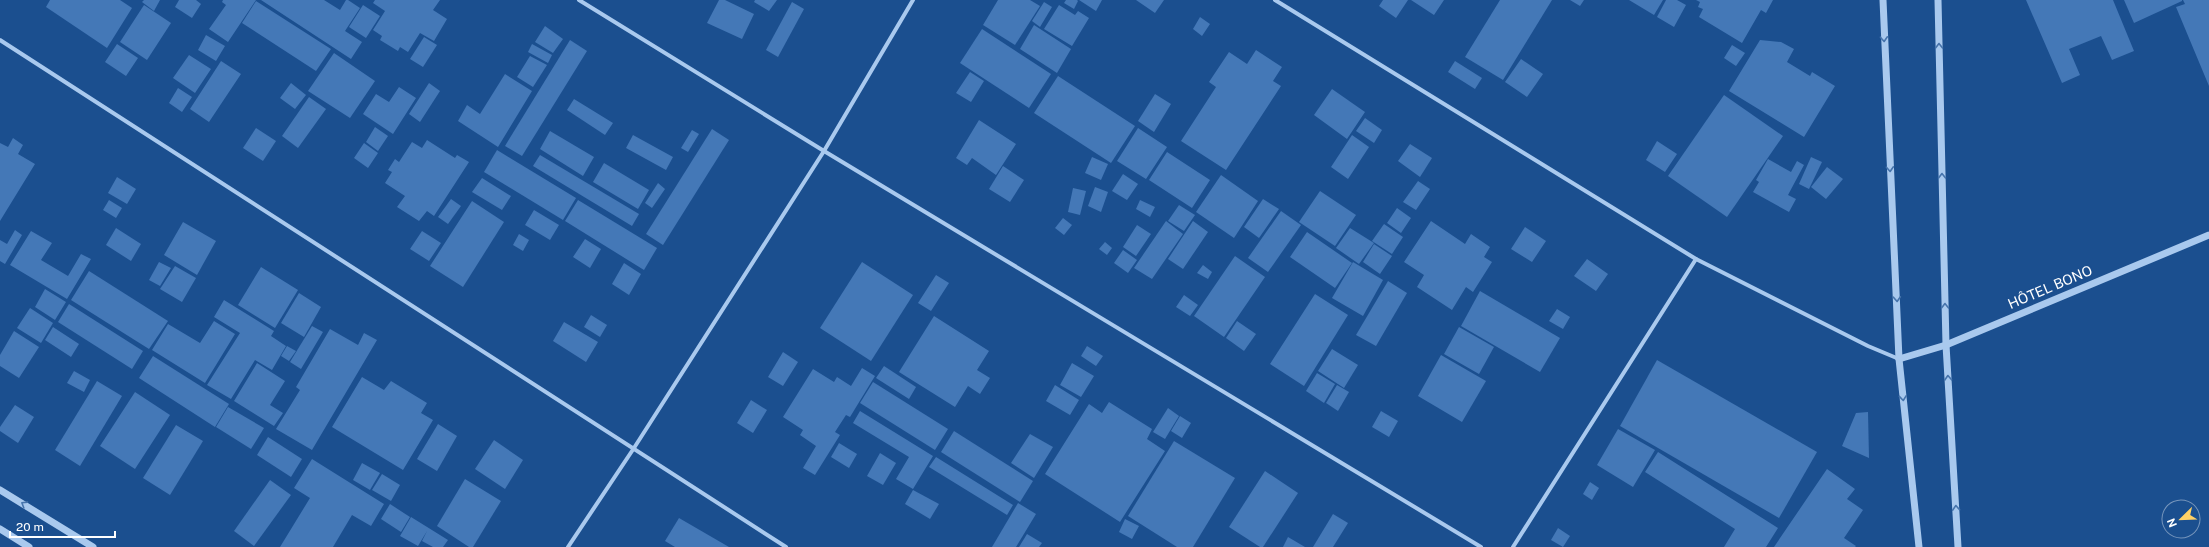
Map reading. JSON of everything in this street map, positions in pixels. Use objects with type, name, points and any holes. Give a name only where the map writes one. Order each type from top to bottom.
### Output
[{"type":"street","points":[[579,0],[824,151],[1481,547]]},
{"type":"street","points":[[568,547],[634,448],[824,151],[913,0]]},
{"type":"street","points":[[1275,0],[1696,259],[1868,346],[1899,359]]},
{"type":"street","points":[[1882,0],[1899,359],[1919,547]]},
{"type":"street","points":[[1938,0],[1946,345],[1958,547]]},
{"type":"street","points":[[0,40],[786,547]]},
{"type":"street","name":"HÔTEL BONO","points":[[1899,359],[1946,345],[2209,235]]},
{"type":"street","points":[[1513,547],[1696,259]]},
{"type":"street","points":[[0,490],[93,547]]},
{"type":"street","points":[[0,529],[29,547]]},
{"type":"building","points":[[50,0],[120,0],[132,8],[107,48],[46,7]]},
{"type":"building","points":[[144,0],[160,0],[154,11],[142,2]]},
{"type":"building","points":[[179,0],[196,0],[201,4],[192,18],[175,7]]},
{"type":"building","points":[[223,0],[256,0],[228,42],[209,29],[226,5],[222,2]]},
{"type":"building","points":[[261,0],[324,0],[340,10],[346,0],[348,0],[360,8],[345,31],[362,42],[351,59]]},
{"type":"building","points":[[375,0],[440,0],[433,10],[447,19],[434,41],[420,33],[408,52],[400,47],[398,51],[380,40],[382,36],[373,30],[385,11],[373,3]]},
{"type":"building","points":[[719,0],[725,0],[754,14],[742,39],[707,23]]},
{"type":"building","points":[[755,0],[777,0],[769,11],[754,2]]},
{"type":"building","points":[[998,0],[1030,0],[1040,6],[1015,45],[983,25]]},
{"type":"building","points":[[1066,0],[1078,1],[1074,9],[1064,3]]},
{"type":"building","points":[[1079,0],[1102,0],[1096,11]]},
{"type":"building","points":[[1136,0],[1164,0],[1155,13]]},
{"type":"building","points":[[1383,0],[1408,0],[1396,18],[1379,6]]},
{"type":"building","points":[[1411,0],[1444,0],[1434,15]]},
{"type":"building","points":[[1500,0],[1552,0],[1503,80],[1465,57]]},
{"type":"building","points":[[1570,0],[1584,0],[1580,6]]},
{"type":"building","points":[[1629,0],[1663,0],[1654,15]]},
{"type":"building","points":[[1666,0],[1677,0],[1686,5],[1674,27],[1657,17]]},
{"type":"building","points":[[1696,0],[1773,0],[1766,13],[1761,10],[1742,43],[1699,17],[1703,9],[1698,7],[1700,2]]},
{"type":"building","points":[[2026,0],[2113,0],[2134,51],[2112,60],[2101,36],[2069,49],[2080,75],[2062,83]]},
{"type":"building","points":[[2124,0],[2182,0],[2182,1],[2134,23]]},
{"type":"building","points":[[2183,0],[2209,0],[2209,86],[2176,7],[2185,4]]},
{"type":"building","points":[[256,1],[331,49],[316,71],[242,23]]},
{"type":"building","points":[[792,2],[804,9],[778,57],[766,50]]},
{"type":"building","points":[[1044,2],[1052,7],[1040,27],[1032,21]]},
{"type":"building","points":[[144,5],[171,23],[147,60],[120,42]]},
{"type":"building","points":[[363,5],[380,16],[366,38],[349,27]]},
{"type":"building","points":[[1059,5],[1075,15],[1078,11],[1089,18],[1072,46],[1044,29]]},
{"type":"building","points":[[1200,17],[1210,24],[1202,36],[1193,29]]},
{"type":"building","points":[[1034,25],[1071,49],[1057,73],[1020,49]]},
{"type":"building","points":[[545,26],[563,39],[553,53],[535,42]]},
{"type":"building","points":[[982,29],[1051,74],[1029,108],[960,63]]},
{"type":"building","points":[[206,35],[225,46],[216,61],[198,50]]},
{"type":"building","points":[[424,37],[437,45],[423,67],[410,59]]},
{"type":"building","points":[[570,40],[587,51],[522,156],[505,146]]},
{"type":"building","points":[[1760,40],[1781,42],[1794,49],[1787,62],[1810,76],[1812,72],[1835,86],[1804,137],[1729,91]]},
{"type":"building","points":[[117,44],[138,58],[126,76],[105,62]]},
{"type":"building","points":[[532,44],[552,55],[548,63],[528,52]]},
{"type":"building","points":[[1732,45],[1745,53],[1736,66],[1724,58]]},
{"type":"building","points":[[1256,50],[1282,67],[1273,81],[1281,86],[1226,170],[1181,141],[1216,87],[1209,82],[1229,52],[1247,64]]},
{"type":"building","points":[[334,53],[375,81],[350,118],[308,91]]},
{"type":"building","points":[[189,55],[211,69],[195,93],[173,78]]},
{"type":"building","points":[[530,56],[547,65],[533,87],[517,77]]},
{"type":"building","points":[[1521,59],[1543,74],[1527,97],[1505,82]]},
{"type":"building","points":[[221,61],[241,74],[209,122],[190,109]]},
{"type":"building","points":[[1455,61],[1482,78],[1475,89],[1448,72]]},
{"type":"building","points":[[970,72],[984,81],[971,102],[956,93]]},
{"type":"building","points":[[505,74],[532,91],[498,147],[458,121],[467,105],[480,114]]},
{"type":"building","points":[[1058,76],[1135,126],[1111,163],[1034,113]]},
{"type":"building","points":[[291,83],[306,95],[295,109],[280,98]]},
{"type":"building","points":[[429,83],[440,91],[420,122],[409,114]]},
{"type":"building","points":[[399,87],[416,98],[393,134],[363,114],[376,94],[389,102]]},
{"type":"building","points":[[178,88],[192,97],[182,112],[169,103]]},
{"type":"building","points":[[1332,89],[1365,112],[1347,139],[1314,115]]},
{"type":"building","points":[[1155,94],[1171,104],[1154,132],[1138,121]]},
{"type":"building","points":[[1724,95],[1783,136],[1727,217],[1668,176]]},
{"type":"building","points":[[309,97],[326,109],[298,148],[282,136]]},
{"type":"building","points":[[574,99],[613,123],[605,135],[567,110]]},
{"type":"building","points":[[1365,118],[1382,130],[1374,143],[1356,131]]},
{"type":"building","points":[[979,120],[1016,144],[996,175],[972,158],[967,165],[956,158]]},
{"type":"building","points":[[375,127],[388,136],[378,151],[366,142]]},
{"type":"building","points":[[256,128],[276,141],[263,161],[243,148]]},
{"type":"building","points":[[1138,128],[1167,147],[1146,179],[1117,161]]},
{"type":"building","points":[[712,129],[729,140],[663,245],[646,234]]},
{"type":"building","points":[[692,130],[699,134],[688,152],[681,148]]},
{"type":"building","points":[[550,131],[594,157],[583,176],[540,149]]},
{"type":"building","points":[[633,135],[673,157],[666,170],[626,148]]},
{"type":"building","points":[[1352,135],[1369,147],[1348,179],[1331,167]]},
{"type":"building","points":[[13,138],[23,145],[18,154],[35,164],[0,221],[0,143],[8,147]]},
{"type":"building","points":[[427,140],[455,158],[457,155],[469,162],[434,216],[427,211],[419,221],[397,207],[405,196],[385,183],[392,172],[388,170],[395,159],[399,162],[412,142],[422,148]]},
{"type":"building","points":[[1657,141],[1677,154],[1665,172],[1646,160]]},
{"type":"building","points":[[364,143],[378,153],[368,168],[354,158]]},
{"type":"building","points":[[1410,144],[1432,158],[1420,177],[1398,161]]},
{"type":"building","points":[[497,150],[576,198],[563,220],[484,172]]},
{"type":"building","points":[[1167,152],[1210,180],[1192,208],[1149,180]]},
{"type":"building","points":[[540,155],[639,214],[632,226],[533,166]]},
{"type":"building","points":[[1092,157],[1108,164],[1101,180],[1085,173]]},
{"type":"building","points":[[1811,157],[1822,162],[1809,189],[1799,184]]},
{"type":"building","points":[[1768,159],[1791,172],[1797,161],[1804,165],[1788,195],[1796,199],[1789,212],[1753,192],[1759,182],[1756,180]]},
{"type":"building","points":[[604,163],[649,190],[638,209],[593,182]]},
{"type":"building","points":[[1003,166],[1024,180],[1010,202],[989,189]]},
{"type":"building","points":[[1827,167],[1843,179],[1826,199],[1811,187]]},
{"type":"building","points":[[1123,174],[1138,184],[1127,200],[1112,191]]},
{"type":"building","points":[[1221,175],[1258,201],[1234,238],[1196,212]]},
{"type":"building","points":[[117,177],[136,189],[127,204],[108,193]]},
{"type":"building","points":[[482,178],[511,196],[502,210],[472,192]]},
{"type":"building","points":[[1418,181],[1430,189],[1416,210],[1403,202]]},
{"type":"building","points":[[658,183],[665,189],[652,208],[645,203]]},
{"type":"building","points":[[1095,187],[1108,192],[1101,212],[1088,206]]},
{"type":"building","points":[[1073,188],[1086,191],[1080,215],[1068,212]]},
{"type":"building","points":[[1320,191],[1356,215],[1335,246],[1299,222]]},
{"type":"building","points":[[451,199],[461,206],[448,224],[438,217]]},
{"type":"building","points":[[1263,199],[1279,209],[1259,238],[1244,227]]},
{"type":"building","points":[[109,200],[122,208],[116,218],[103,210]]},
{"type":"building","points":[[578,200],[657,248],[644,270],[565,221]]},
{"type":"building","points":[[1140,200],[1155,207],[1150,217],[1136,209]]},
{"type":"building","points":[[472,201],[504,222],[463,287],[430,266]]},
{"type":"building","points":[[1179,205],[1195,215],[1184,231],[1168,221]]},
{"type":"building","points":[[1397,208],[1411,218],[1401,233],[1387,223]]},
{"type":"building","points":[[534,210],[559,225],[550,240],[525,225]]},
{"type":"building","points":[[1281,211],[1301,225],[1268,272],[1248,258]]},
{"type":"building","points":[[1063,218],[1072,225],[1064,235],[1055,228]]},
{"type":"building","points":[[1166,221],[1183,234],[1152,279],[1134,268]]},
{"type":"building","points":[[1193,221],[1208,232],[1183,269],[1168,259]]},
{"type":"building","points":[[1431,221],[1465,244],[1471,234],[1490,247],[1484,257],[1492,262],[1473,292],[1466,287],[1452,310],[1417,287],[1424,275],[1404,262]]},
{"type":"building","points":[[183,222],[216,241],[197,275],[164,255]]},
{"type":"building","points":[[1384,224],[1403,237],[1392,254],[1372,241]]},
{"type":"building","points":[[1137,225],[1151,234],[1136,256],[1123,247]]},
{"type":"building","points":[[1525,227],[1546,241],[1532,262],[1511,249]]},
{"type":"building","points":[[116,228],[141,244],[131,261],[106,245]]},
{"type":"building","points":[[1350,228],[1374,243],[1359,264],[1336,248]]},
{"type":"building","points":[[15,230],[22,235],[5,264],[0,261],[0,240],[7,244]]},
{"type":"building","points":[[31,231],[52,243],[41,260],[68,276],[81,254],[91,259],[67,299],[10,265]]},
{"type":"building","points":[[422,231],[441,243],[429,261],[410,249]]},
{"type":"building","points":[[1307,232],[1352,263],[1335,288],[1290,257]]},
{"type":"building","points":[[519,234],[529,240],[523,251],[513,245]]},
{"type":"building","points":[[585,239],[601,249],[590,268],[573,257]]},
{"type":"building","points":[[1105,242],[1112,248],[1107,255],[1099,249]]},
{"type":"building","points":[[1374,244],[1392,256],[1380,274],[1363,262]]},
{"type":"building","points":[[1123,250],[1137,260],[1128,273],[1114,263]]},
{"type":"building","points":[[1235,256],[1265,277],[1224,337],[1194,316]]},
{"type":"building","points":[[1587,259],[1608,274],[1596,291],[1574,276]]},
{"type":"building","points":[[159,262],[171,268],[160,286],[149,280]]},
{"type":"building","points":[[862,262],[913,295],[871,361],[820,328]]},
{"type":"building","points":[[1353,262],[1383,280],[1363,316],[1332,298]]},
{"type":"building","points":[[624,263],[641,274],[629,295],[612,284]]},
{"type":"building","points":[[1203,265],[1212,272],[1208,279],[1197,273]]},
{"type":"building","points":[[175,266],[196,278],[182,302],[160,289]]},
{"type":"building","points":[[261,267],[298,290],[275,328],[238,305]]},
{"type":"building","points":[[89,271],[168,321],[149,349],[71,300]]},
{"type":"building","points":[[936,275],[949,283],[931,311],[918,303]]},
{"type":"building","points":[[1388,281],[1407,293],[1376,346],[1356,335]]},
{"type":"building","points":[[45,289],[66,302],[55,320],[35,307]]},
{"type":"building","points":[[1480,291],[1560,338],[1540,372],[1461,326]]},
{"type":"building","points":[[299,293],[321,307],[304,337],[281,323]]},
{"type":"building","points":[[1315,294],[1348,315],[1304,386],[1270,364]]},
{"type":"building","points":[[1184,295],[1198,305],[1190,316],[1176,307]]},
{"type":"building","points":[[224,300],[274,331],[271,336],[286,346],[272,370],[255,360],[231,399],[207,385],[240,333],[214,317]]},
{"type":"building","points":[[69,304],[143,351],[132,369],[58,322]]},
{"type":"building","points":[[30,308],[53,323],[41,343],[17,328]]},
{"type":"building","points":[[1557,309],[1570,317],[1563,329],[1549,321]]},
{"type":"building","points":[[591,315],[607,325],[600,337],[584,327]]},
{"type":"building","points":[[934,316],[989,351],[977,370],[990,378],[980,394],[968,386],[955,407],[899,372]]},
{"type":"building","points":[[214,321],[235,334],[205,383],[152,350],[168,324],[200,343]]},
{"type":"building","points":[[1237,321],[1256,334],[1244,351],[1226,338]]},
{"type":"building","points":[[564,322],[598,342],[586,362],[553,341]]},
{"type":"building","points":[[312,326],[323,332],[301,369],[290,362]]},
{"type":"building","points":[[53,327],[79,344],[71,357],[45,340]]},
{"type":"building","points":[[1459,327],[1494,347],[1479,374],[1444,354]]},
{"type":"building","points":[[330,329],[358,345],[364,333],[377,340],[312,450],[276,429],[300,390],[296,387]]},
{"type":"building","points":[[14,331],[39,347],[19,378],[0,366],[0,355]]},
{"type":"building","points":[[287,346],[296,351],[289,361],[281,356]]},
{"type":"building","points":[[1087,346],[1103,356],[1096,366],[1081,356]]},
{"type":"building","points":[[1332,349],[1358,365],[1344,388],[1318,371]]},
{"type":"building","points":[[783,352],[798,362],[783,386],[768,377]]},
{"type":"building","points":[[1441,355],[1486,381],[1462,422],[1418,396]]},
{"type":"building","points":[[153,356],[229,404],[215,427],[139,378]]},
{"type":"building","points":[[1657,360],[1817,452],[1779,518],[1620,426]]},
{"type":"building","points":[[257,363],[285,381],[270,405],[283,413],[274,426],[234,401]]},
{"type":"building","points":[[1072,363],[1094,376],[1081,397],[1060,385]]},
{"type":"building","points":[[884,366],[916,387],[909,399],[876,378]]},
{"type":"building","points":[[862,368],[875,376],[850,417],[846,415],[835,432],[840,435],[815,475],[803,468],[816,446],[800,435],[803,430],[783,417],[813,369],[834,382],[837,377],[851,386]]},
{"type":"building","points":[[74,371],[90,380],[84,392],[67,383]]},
{"type":"building","points":[[1317,373],[1335,384],[1324,403],[1306,391]]},
{"type":"building","points":[[362,377],[384,390],[391,381],[427,403],[421,413],[433,420],[403,470],[332,427]]},
{"type":"building","points":[[97,381],[122,396],[80,466],[55,450]]},
{"type":"building","points":[[873,382],[948,429],[935,450],[860,403]]},
{"type":"building","points":[[1055,385],[1079,400],[1070,415],[1046,401]]},
{"type":"building","points":[[1337,385],[1349,392],[1338,411],[1326,403]]},
{"type":"building","points":[[135,392],[170,415],[135,469],[100,446]]},
{"type":"building","points":[[751,400],[767,410],[753,433],[737,423]]},
{"type":"building","points":[[1109,402],[1152,429],[1147,439],[1165,451],[1120,522],[1045,474],[1089,404],[1102,413]]},
{"type":"building","points":[[15,405],[34,417],[18,443],[0,431],[0,427]]},
{"type":"building","points":[[228,407],[264,428],[251,449],[216,427]]},
{"type":"building","points":[[1168,408],[1179,416],[1165,439],[1153,432]]},
{"type":"building","points":[[860,411],[933,456],[913,489],[896,479],[909,457],[853,423]]},
{"type":"building","points":[[1381,411],[1398,421],[1389,437],[1372,427]]},
{"type":"building","points":[[1868,412],[1869,458],[1842,446],[1856,413]]},
{"type":"building","points":[[1180,416],[1191,423],[1182,438],[1171,431]]},
{"type":"building","points":[[438,424],[457,436],[437,471],[417,459]]},
{"type":"building","points":[[176,425],[203,441],[170,495],[143,478]]},
{"type":"building","points":[[1618,429],[1655,450],[1633,487],[1597,465]]},
{"type":"building","points":[[954,431],[1033,481],[1020,502],[941,452]]},
{"type":"building","points":[[1030,434],[1053,447],[1034,478],[1011,463]]},
{"type":"building","points":[[268,437],[302,459],[291,477],[257,455]]},
{"type":"building","points":[[494,440],[523,460],[505,489],[475,469]]},
{"type":"building","points":[[1174,441],[1235,478],[1193,547],[1177,547],[1128,516]]},
{"type":"building","points":[[839,443],[857,454],[849,468],[831,457]]},
{"type":"building","points":[[1658,452],[1778,528],[1766,547],[1724,547],[1735,529],[1645,472]]},
{"type":"building","points":[[880,453],[896,463],[883,485],[867,476]]},
{"type":"building","points":[[936,457],[1013,505],[1007,515],[929,467]]},
{"type":"building","points":[[312,459],[384,504],[371,526],[352,515],[333,547],[280,547],[310,498],[294,488]]},
{"type":"building","points":[[362,463],[380,473],[370,490],[353,480]]},
{"type":"building","points":[[1827,469],[1855,489],[1847,499],[1863,510],[1844,538],[1856,546],[1774,547]]},
{"type":"building","points":[[1265,471],[1298,493],[1263,547],[1260,547],[1229,527]]},
{"type":"building","points":[[382,474],[400,485],[391,501],[372,490]]},
{"type":"building","points":[[465,479],[501,501],[473,547],[469,547],[437,526]]},
{"type":"building","points":[[270,480],[291,495],[254,546],[234,531]]},
{"type":"building","points":[[1590,482],[1599,488],[1592,500],[1583,494]]},
{"type":"building","points":[[913,490],[939,504],[930,519],[905,504]]},
{"type":"building","points":[[1018,503],[1036,514],[1016,547],[992,547]]},
{"type":"building","points":[[390,504],[410,517],[401,532],[381,519]]},
{"type":"building","points":[[1333,514],[1348,523],[1333,547],[1313,547]]},
{"type":"building","points":[[411,517],[448,540],[443,547],[433,547],[422,541],[427,531],[418,546],[400,536]]},
{"type":"building","points":[[679,518],[729,547],[675,547],[665,541]]},
{"type":"building","points":[[1125,519],[1139,526],[1132,539],[1119,532]]},
{"type":"building","points":[[1558,528],[1570,536],[1563,547],[1551,540]]},
{"type":"building","points":[[1027,534],[1042,543],[1039,547],[1019,547]]},
{"type":"building","points":[[1288,537],[1305,547],[1283,547]]}]
